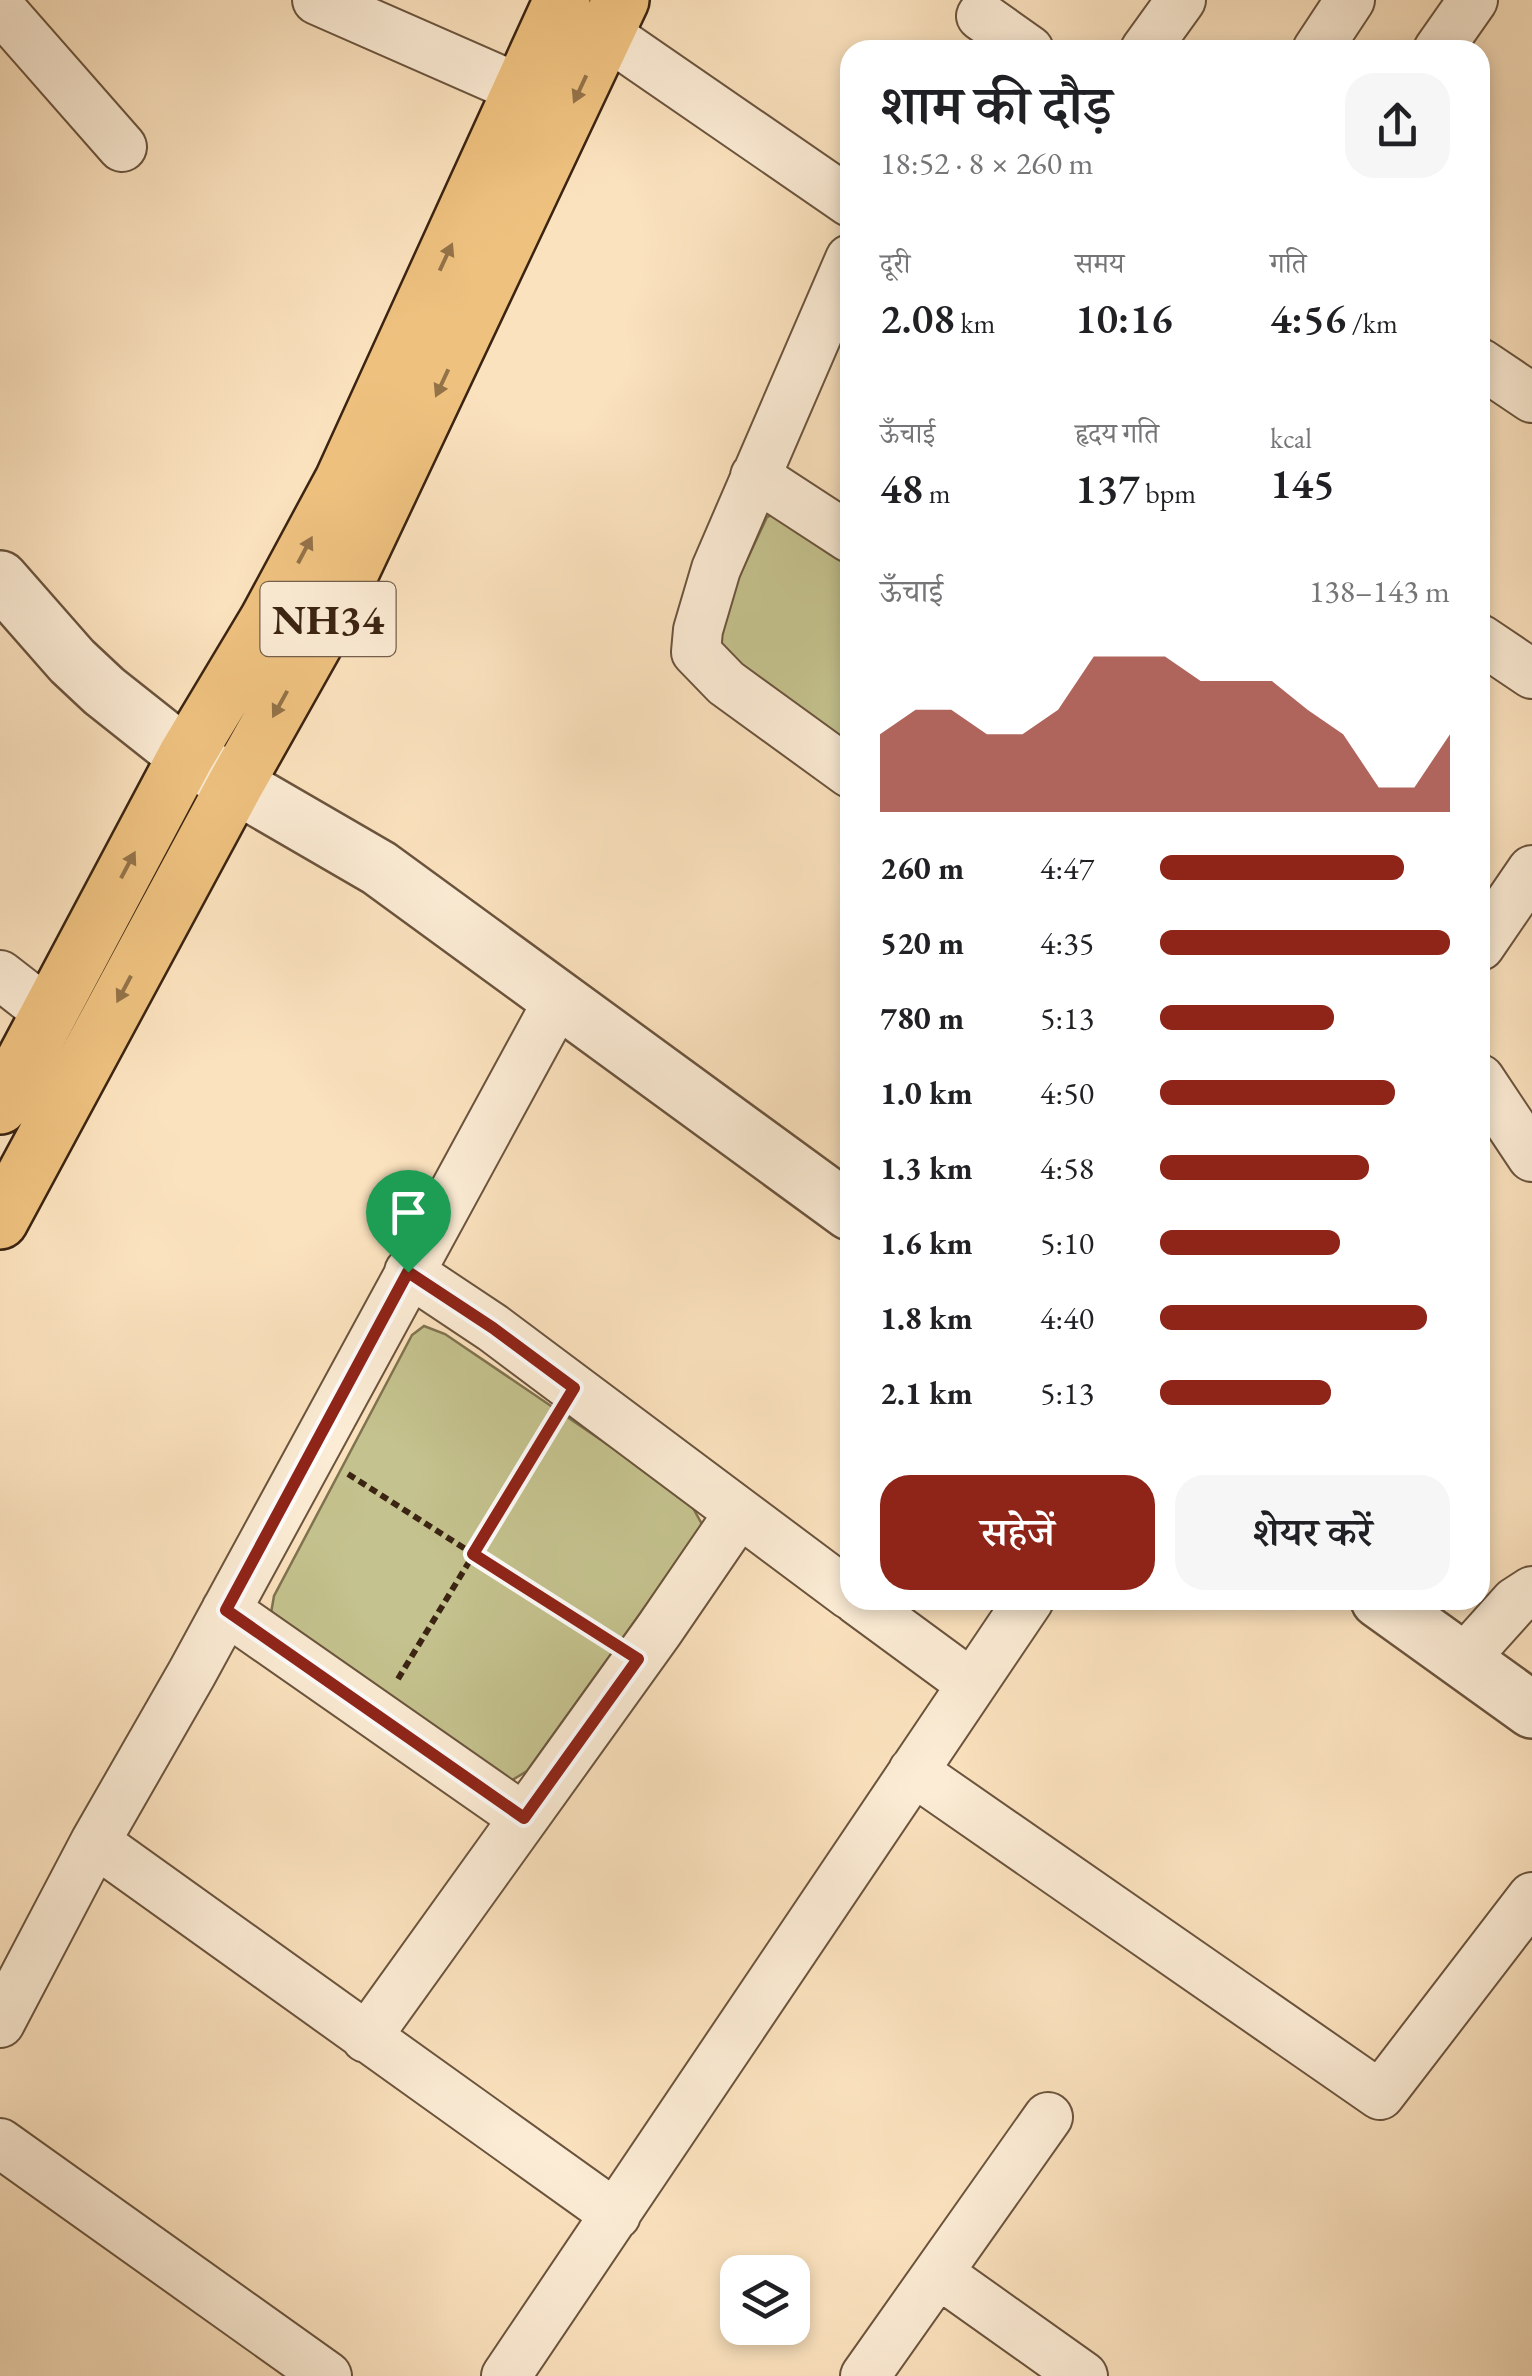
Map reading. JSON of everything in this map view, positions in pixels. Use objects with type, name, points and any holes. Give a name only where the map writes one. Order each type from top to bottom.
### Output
[{"type":"highway","name":"NH34","points":[[0,1106],[186,756],[267,622],[342,480],[562,0]]},
{"type":"highway","name":"NH34","points":[[0,1220],[330,616],[613,17]]},
{"type":"street","points":[[317,0],[522,90]]},
{"type":"street","points":[[1151,40],[1180,0]]},
{"type":"street","points":[[1323,40],[1350,0]]},
{"type":"street","points":[[1445,40],[1473,0]]},
{"type":"street","points":[[0,8],[122,146]]},
{"type":"street","points":[[982,16],[1015,40]]},
{"type":"street","points":[[613,17],[840,194]]},
{"type":"street","points":[[840,282],[716,570],[698,630],[696,652],[726,683],[840,766]]},
{"type":"street","points":[[1490,370],[1532,398]]},
{"type":"street","points":[[756,476],[840,531]]},
{"type":"street","points":[[0,579],[93,681],[186,756],[380,868],[840,1205]]},
{"type":"street","points":[[1490,646],[1532,674]]},
{"type":"street","points":[[1490,931],[1532,870]]},
{"type":"street","points":[[0,975],[49,1014]]},
{"type":"street","points":[[0,2023],[95,1842],[560,999]]},
{"type":"street","points":[[1490,1094],[1532,1158]]},
{"type":"street","points":[[408,1272],[493,1328],[840,1587]]},
{"type":"street","points":[[366,2038],[739,1513]]},
{"type":"street","points":[[1463,1660],[1515,1602],[1532,1591]]},
{"type":"street","points":[[226,1610],[524,1818]]},
{"type":"street","points":[[871,1610],[970,1683]]},
{"type":"street","points":[[506,2376],[1022,1610]]},
{"type":"street","points":[[1393,1610],[1532,1710]]},
{"type":"street","points":[[913,1771],[1380,2096],[1532,1897]]},
{"type":"street","points":[[95,1842],[616,2215]]},
{"type":"street","points":[[865,2376],[1048,2117]]},
{"type":"street","points":[[0,2143],[327,2376]]},
{"type":"street","points":[[938,2273],[1083,2376]]},
{"type":"path","points":[[376,1715],[574,1388]]},
{"type":"path","points":[[312,1452],[638,1659]]},
{"type":"shaded area","points":[[779,512],[840,551],[840,740],[726,656],[714,642],[717,624],[767,517]]},
{"type":"shaded area","points":[[424,1326],[445,1334],[688,1499],[703,1526],[527,1771],[509,1782],[271,1613],[274,1596],[412,1335]]},
{"type":"route","points":[[408,1272],[574,1388],[473,1554],[638,1659],[524,1818],[226,1610],[408,1272]]}]
